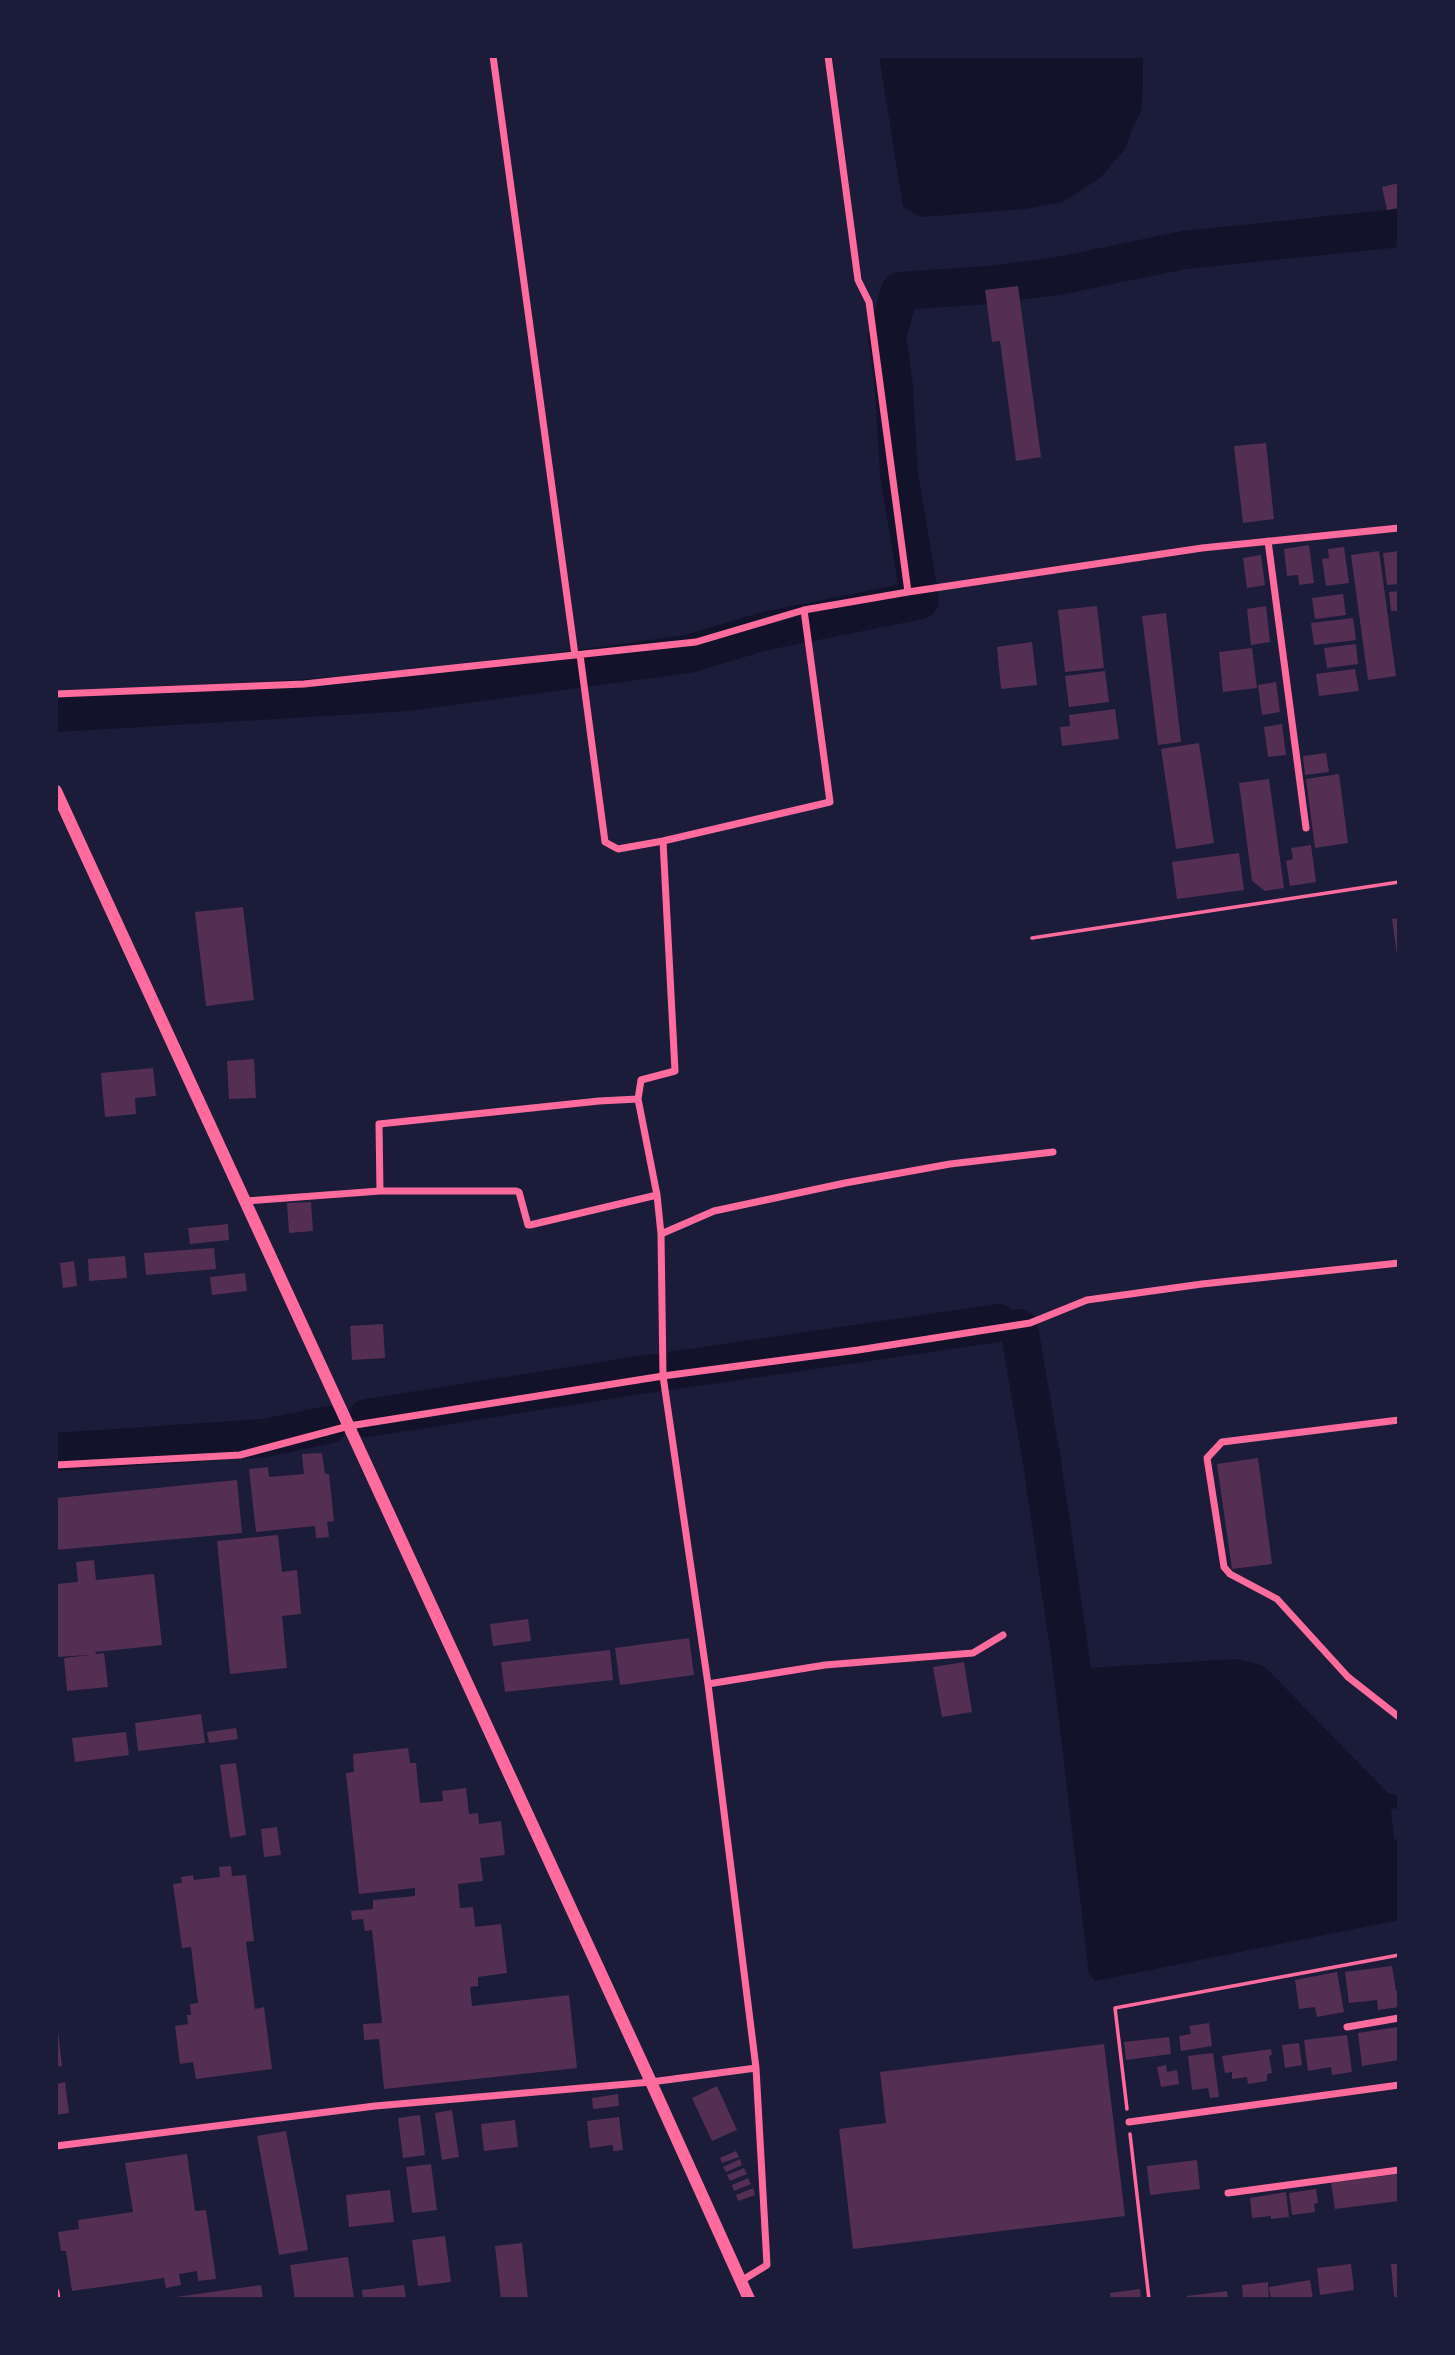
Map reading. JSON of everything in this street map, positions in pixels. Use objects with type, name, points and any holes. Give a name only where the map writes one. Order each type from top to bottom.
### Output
[{"type":"street","points":[[493,56],[605,842],[618,849],[830,802],[804,610]]},
{"type":"street","points":[[828,56],[858,280],[869,302],[908,592]]},
{"type":"street","points":[[56,694],[304,684],[696,642],[804,610],[908,592],[1202,548],[1399,528]]},
{"type":"street","points":[[1268,541],[1306,828]]},
{"type":"street","points":[[56,791],[749,2299]]},
{"type":"street","points":[[663,841],[675,1071],[641,1080],[638,1100],[657,1195],[661,1234],[663,1376],[708,1684],[756,2068],[767,2264],[741,2281]]},
{"type":"street","points":[[380,1191],[379,1124],[599,1101],[638,1100]]},
{"type":"street","points":[[661,1234],[714,1211],[845,1183],[950,1164],[1053,1152]]},
{"type":"street","points":[[246,1201],[380,1191],[516,1191],[519,1192],[530,1226],[657,1195]]},
{"type":"street","points":[[56,1465],[240,1455],[349,1426],[663,1376],[859,1350],[1030,1323],[1087,1300],[1202,1284],[1399,1263]]},
{"type":"street","points":[[1399,1420],[1222,1442],[1208,1458],[1224,1567],[1277,1599],[1348,1677],[1399,1717]]},
{"type":"street","points":[[708,1684],[824,1665],[973,1653],[1003,1635]]},
{"type":"street","points":[[1347,2027],[1399,2018]]},
{"type":"street","points":[[56,2146],[375,2106],[651,2082],[756,2068]]},
{"type":"street","points":[[1129,2122],[1399,2085]]},
{"type":"street","points":[[1228,2193],[1399,2170]]},
{"type":"street","points":[[56,2292],[57,2299]]},
{"type":"path","points":[[1032,938],[1399,882]]},
{"type":"path","points":[[1149,2299],[1115,2008],[1399,1955]]},
{"type":"shaded area","points":[[879,56],[1143,56],[1141,112],[1126,148],[1101,177],[1063,202],[1025,209],[920,217],[903,206]]},
{"type":"shaded area","points":[[1237,1659],[1264,1666],[1388,1793],[1399,1796],[1399,1808],[1391,1809],[1394,1839],[1399,1839],[1399,1920],[1096,1981],[1089,1974],[1053,1670]]},
{"type":"building","points":[[1399,183],[1399,208],[1387,210],[1382,187]]},
{"type":"building","points":[[1018,286],[1041,457],[1016,461],[1000,341],[992,342],[985,290]]},
{"type":"building","points":[[1266,443],[1274,519],[1243,523],[1234,446]]},
{"type":"building","points":[[1309,545],[1314,583],[1299,585],[1298,575],[1287,576],[1284,549]]},
{"type":"building","points":[[1344,547],[1349,583],[1326,586],[1322,559],[1329,558],[1328,549]]},
{"type":"building","points":[[1379,551],[1396,676],[1368,680],[1351,555]]},
{"type":"building","points":[[1399,551],[1399,584],[1387,585],[1383,553]]},
{"type":"building","points":[[1261,555],[1265,585],[1247,588],[1243,558]]},
{"type":"building","points":[[1399,591],[1399,611],[1391,611],[1389,592]]},
{"type":"building","points":[[1343,594],[1346,615],[1315,619],[1312,598]]},
{"type":"building","points":[[1097,606],[1104,668],[1065,672],[1058,610]]},
{"type":"building","points":[[1266,606],[1270,642],[1251,645],[1247,609]]},
{"type":"building","points":[[1166,613],[1181,742],[1158,745],[1142,616]]},
{"type":"building","points":[[1353,618],[1356,640],[1314,645],[1311,623]]},
{"type":"building","points":[[1032,642],[1037,685],[1001,689],[997,647]]},
{"type":"building","points":[[1356,644],[1358,664],[1327,668],[1324,648]]},
{"type":"building","points":[[1252,648],[1257,688],[1223,692],[1219,652]]},
{"type":"building","points":[[1355,669],[1359,691],[1319,696],[1316,674]]},
{"type":"building","points":[[1105,671],[1109,702],[1069,707],[1065,676]]},
{"type":"building","points":[[1276,682],[1280,712],[1262,715],[1258,685]]},
{"type":"building","points":[[1115,709],[1119,739],[1062,746],[1060,727],[1070,726],[1069,715]]},
{"type":"building","points":[[1282,724],[1286,755],[1268,757],[1264,727]]},
{"type":"building","points":[[1199,743],[1214,843],[1176,849],[1161,749]]},
{"type":"building","points":[[1326,753],[1329,772],[1305,775],[1303,756]]},
{"type":"building","points":[[1339,774],[1348,843],[1315,848],[1306,779]]},
{"type":"building","points":[[1269,779],[1284,888],[1265,891],[1252,881],[1239,783]]},
{"type":"building","points":[[1311,845],[1316,882],[1290,886],[1286,861],[1293,859],[1291,848]]},
{"type":"building","points":[[1239,853],[1244,890],[1177,899],[1172,862]]},
{"type":"building","points":[[243,907],[254,1000],[206,1006],[195,912]]},
{"type":"building","points":[[1399,918],[1399,955],[1397,955],[1392,919]]},
{"type":"building","points":[[254,1059],[256,1098],[229,1099],[227,1061]]},
{"type":"building","points":[[153,1068],[156,1096],[135,1098],[136,1114],[105,1117],[101,1073]]},
{"type":"building","points":[[311,1202],[313,1231],[289,1233],[287,1203]]},
{"type":"building","points":[[228,1224],[229,1240],[190,1244],[188,1228]]},
{"type":"building","points":[[214,1248],[216,1269],[146,1275],[144,1253]]},
{"type":"building","points":[[125,1256],[127,1278],[89,1281],[88,1259]]},
{"type":"building","points":[[74,1261],[77,1286],[63,1288],[60,1263]]},
{"type":"building","points":[[245,1273],[247,1291],[212,1295],[210,1277]]},
{"type":"building","points":[[383,1324],[385,1358],[352,1360],[350,1326]]},
{"type":"building","points":[[322,1453],[325,1474],[329,1474],[334,1521],[327,1522],[329,1537],[316,1538],[315,1526],[256,1532],[249,1469],[268,1467],[269,1477],[304,1474],[302,1454]]},
{"type":"building","points":[[1258,1458],[1272,1564],[1232,1569],[1217,1464]]},
{"type":"building","points":[[237,1480],[242,1533],[56,1550],[56,1498]]},
{"type":"building","points":[[278,1535],[282,1572],[297,1570],[301,1614],[282,1616],[287,1668],[230,1674],[217,1541]]},
{"type":"building","points":[[94,1560],[96,1580],[154,1574],[162,1645],[95,1652],[104,1653],[108,1687],[67,1691],[64,1658],[89,1655],[56,1657],[56,1584],[78,1582],[76,1562]]},
{"type":"building","points":[[528,1619],[531,1641],[493,1646],[490,1624]]},
{"type":"building","points":[[689,1638],[694,1675],[620,1685],[615,1648]]},
{"type":"building","points":[[610,1650],[613,1680],[505,1692],[501,1662]]},
{"type":"building","points":[[964,1662],[972,1712],[942,1717],[933,1667]]},
{"type":"building","points":[[201,1714],[205,1743],[138,1751],[135,1723]]},
{"type":"building","points":[[236,1728],[238,1739],[209,1743],[207,1732]]},
{"type":"building","points":[[126,1732],[129,1755],[75,1762],[72,1738]]},
{"type":"building","points":[[408,1748],[410,1763],[416,1763],[420,1803],[443,1801],[442,1791],[466,1788],[469,1814],[478,1813],[479,1824],[501,1821],[505,1855],[480,1858],[483,1881],[458,1884],[460,1908],[473,1907],[475,1927],[501,1924],[507,1973],[478,1977],[478,1986],[470,1987],[472,2006],[569,1995],[577,2068],[384,2089],[379,2039],[364,2040],[363,2024],[382,2023],[372,1930],[365,1931],[363,1919],[352,1920],[351,1911],[373,1909],[373,1900],[415,1896],[415,1888],[359,1894],[346,1773],[354,1772],[353,1754]]},
{"type":"building","points":[[236,1763],[246,1835],[230,1838],[220,1765]]},
{"type":"building","points":[[277,1827],[281,1855],[264,1857],[261,1829]]},
{"type":"building","points":[[231,1866],[232,1876],[246,1875],[254,1941],[246,1942],[255,2009],[264,2007],[272,2069],[196,2079],[193,2062],[180,2064],[175,2026],[188,2024],[190,2004],[198,2003],[191,1947],[182,1948],[173,1884],[182,1883],[181,1877],[193,1875],[194,1880],[220,1877],[219,1867]]},
{"type":"building","points":[[1392,1966],[1396,1991],[1399,1990],[1399,2007],[1378,2010],[1377,2000],[1349,2003],[1345,1972]]},
{"type":"building","points":[[1337,1972],[1344,2012],[1317,2017],[1315,2007],[1299,2009],[1295,1980]]},
{"type":"building","points":[[1209,2023],[1212,2046],[1181,2051],[1179,2036],[1191,2034],[1189,2026]]},
{"type":"building","points":[[1398,2027],[1399,2060],[1362,2066],[1358,2033]]},
{"type":"building","points":[[56,2031],[62,2066],[56,2067]]},
{"type":"building","points":[[1347,2035],[1352,2072],[1332,2075],[1331,2067],[1308,2071],[1304,2040]]},
{"type":"building","points":[[1169,2037],[1171,2054],[1126,2060],[1124,2042]]},
{"type":"building","points":[[1299,2043],[1302,2065],[1285,2068],[1282,2045]]},
{"type":"building","points":[[1104,2044],[1125,2216],[853,2249],[839,2129],[886,2123],[880,2072]]},
{"type":"building","points":[[1271,2049],[1272,2055],[1269,2056],[1272,2073],[1267,2074],[1267,2081],[1248,2084],[1247,2077],[1232,2079],[1232,2072],[1225,2073],[1222,2056]]},
{"type":"building","points":[[1213,2053],[1219,2097],[1210,2098],[1208,2088],[1192,2090],[1188,2056]]},
{"type":"building","points":[[1166,2065],[1167,2072],[1177,2070],[1179,2084],[1161,2087],[1157,2067]]},
{"type":"building","points":[[65,2082],[69,2113],[56,2115],[56,2084]]},
{"type":"building","points":[[717,2086],[737,2130],[712,2141],[692,2098]]},
{"type":"building","points":[[618,2094],[619,2106],[593,2109],[592,2098]]},
{"type":"building","points":[[452,2110],[459,2157],[442,2160],[435,2113]]},
{"type":"building","points":[[420,2115],[425,2155],[403,2158],[398,2118]]},
{"type":"building","points":[[619,2117],[623,2150],[613,2151],[613,2145],[590,2148],[587,2121]]},
{"type":"building","points":[[515,2120],[518,2147],[484,2151],[481,2124]]},
{"type":"building","points":[[286,2131],[308,2250],[279,2255],[257,2136]]},
{"type":"building","points":[[736,2151],[739,2157],[722,2163],[720,2158]]},
{"type":"building","points":[[187,2154],[195,2211],[206,2210],[216,2279],[198,2281],[197,2271],[179,2274],[181,2285],[166,2288],[164,2278],[72,2291],[66,2251],[61,2251],[58,2232],[79,2229],[78,2220],[133,2212],[125,2163]]},
{"type":"building","points":[[740,2159],[742,2165],[726,2172],[723,2167]]},
{"type":"building","points":[[1197,2160],[1200,2189],[1150,2195],[1147,2166]]},
{"type":"building","points":[[431,2164],[437,2210],[412,2213],[406,2167]]},
{"type":"building","points":[[744,2168],[747,2174],[730,2181],[727,2175]]},
{"type":"building","points":[[1399,2174],[1399,2201],[1335,2209],[1331,2183]]},
{"type":"building","points":[[748,2178],[751,2184],[734,2191],[732,2185]]},
{"type":"building","points":[[753,2188],[755,2195],[738,2201],[736,2195]]},
{"type":"building","points":[[1316,2189],[1318,2203],[1314,2204],[1315,2212],[1292,2215],[1289,2193]]},
{"type":"building","points":[[390,2190],[394,2222],[349,2227],[346,2195]]},
{"type":"building","points":[[1286,2192],[1289,2217],[1252,2218],[1250,2198]]},
{"type":"building","points":[[445,2236],[451,2282],[418,2286],[412,2240]]},
{"type":"building","points":[[522,2243],[528,2299],[501,2299],[495,2246]]},
{"type":"building","points":[[348,2257],[354,2299],[295,2299],[290,2265]]},
{"type":"building","points":[[1351,2264],[1354,2290],[1320,2295],[1317,2268]]},
{"type":"building","points":[[1391,2264],[1399,2264],[1399,2297],[1394,2297]]},
{"type":"building","points":[[1310,2280],[1313,2299],[1271,2299],[1269,2287]]},
{"type":"building","points":[[1268,2282],[1269,2299],[1243,2299],[1242,2285]]},
{"type":"building","points":[[261,2285],[263,2299],[176,2297]]},
{"type":"building","points":[[404,2285],[406,2299],[363,2299],[362,2290]]},
{"type":"building","points":[[1140,2289],[1141,2299],[1111,2299],[1110,2293]]},
{"type":"building","points":[[1227,2291],[1228,2299],[1187,2299],[1187,2296]]},
{"type":"waterway","points":[[56,713],[408,692],[688,654],[765,631],[920,600],[899,475],[894,386],[887,336],[900,291],[988,285],[1058,276],[1184,250],[1399,228]]},
{"type":"waterway","points":[[670,1371],[998,1323]]},
{"type":"waterway","points":[[1019,1328],[1042,1462],[1072,1669]]},
{"type":"waterway","points":[[367,1418],[653,1373]]},
{"type":"waterway","points":[[56,1452],[264,1438],[328,1425]]}]
